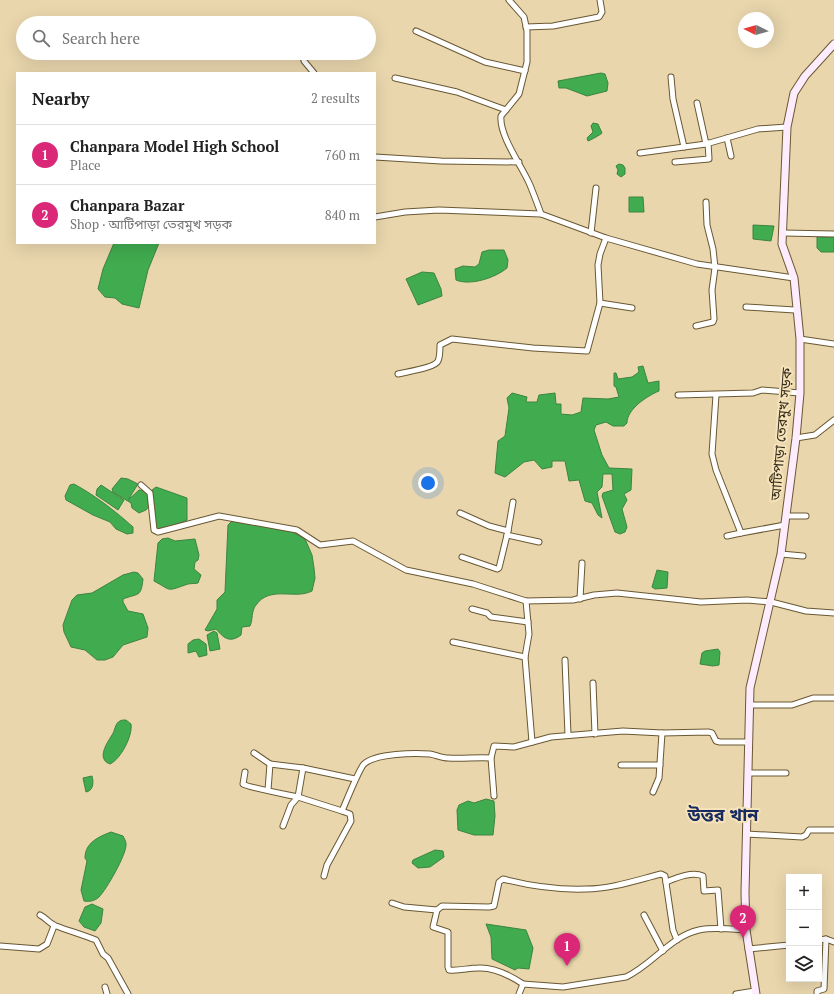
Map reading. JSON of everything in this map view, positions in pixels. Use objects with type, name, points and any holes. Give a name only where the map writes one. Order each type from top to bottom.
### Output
[{"type":"main road","name":"আটিপাড়া তেরমুখ সড়ক","points":[[755,992],[746,930],[746,834],[751,677],[781,554],[787,516],[800,393],[800,339],[794,278],[782,244],[787,127],[794,93],[805,76],[834,44]]},
{"type":"street","points":[[509,0],[522,14],[526,27],[527,62],[519,94],[501,116],[501,125],[542,214]]},
{"type":"street","points":[[526,27],[553,26],[599,18],[602,12],[600,0]]},
{"type":"street","points":[[416,31],[485,62],[525,71]]},
{"type":"street","points":[[304,61],[313,72]]},
{"type":"street","points":[[671,77],[672,99],[684,147]]},
{"type":"street","points":[[395,78],[457,92],[506,110]]},
{"type":"street","points":[[675,162],[709,159],[707,143],[697,103]]},
{"type":"street","points":[[640,153],[707,143],[758,129],[787,127]]},
{"type":"street","points":[[727,138],[732,156]]},
{"type":"street","points":[[376,157],[441,161],[519,162]]},
{"type":"street","points":[[591,233],[596,188]]},
{"type":"street","points":[[696,326],[713,322],[714,319],[712,290],[715,268],[713,249],[707,225],[706,202]]},
{"type":"street","points":[[376,217],[405,212],[439,210],[542,214],[591,233],[655,253],[715,268],[794,278]]},
{"type":"street","points":[[783,233],[834,234]]},
{"type":"street","points":[[398,374],[427,368],[436,364],[440,345],[452,339],[521,347],[587,351],[600,304],[598,265],[600,254],[606,238]]},
{"type":"street","points":[[600,304],[632,308]]},
{"type":"street","points":[[746,307],[796,310]]},
{"type":"street","points":[[800,339],[834,344]]},
{"type":"street","points":[[678,395],[753,393],[762,390],[800,393]]},
{"type":"street","points":[[716,395],[712,454],[718,475],[741,533]]},
{"type":"street","points":[[796,438],[815,435],[834,420]]},
{"type":"street","points":[[141,485],[150,493],[154,530],[158,532],[219,516],[297,530],[320,545],[353,541],[370,552],[406,570],[473,584],[526,601],[565,601],[594,595],[617,593],[701,602],[747,600],[770,602],[806,611],[834,613]]},
{"type":"street","points":[[462,558],[497,569],[499,568],[513,502]]},
{"type":"street","points":[[460,513],[507,533],[539,542]]},
{"type":"street","points":[[787,516],[806,516]]},
{"type":"street","points":[[727,536],[785,525]]},
{"type":"street","points":[[781,554],[803,556]]},
{"type":"street","points":[[580,599],[582,563]]},
{"type":"street","points":[[526,601],[529,634],[525,656],[532,742]]},
{"type":"street","points":[[472,609],[487,613],[491,617],[528,622]]},
{"type":"street","points":[[453,642],[525,656]]},
{"type":"street","points":[[565,660],[568,735]]},
{"type":"street","points":[[593,683],[595,734]]},
{"type":"street","points":[[750,706],[792,705],[812,698],[834,698]]},
{"type":"street","points":[[494,796],[491,758],[494,746],[514,746],[551,737],[568,735],[624,731],[662,733],[708,732],[712,733],[716,741],[720,742],[749,742]]},
{"type":"street","points":[[653,792],[659,778],[662,733]]},
{"type":"street","points":[[254,753],[270,764],[303,768],[355,779]]},
{"type":"street","points":[[342,811],[355,779],[364,764],[373,759],[393,756],[432,754],[449,758],[491,758]]},
{"type":"street","points":[[268,790],[270,764]]},
{"type":"street","points":[[621,765],[660,765]]},
{"type":"street","points":[[283,826],[292,805],[298,797],[303,768]]},
{"type":"street","points":[[245,772],[243,784],[246,787],[268,790],[298,797],[350,814],[351,821],[327,865],[324,876]]},
{"type":"street","points":[[749,773],[786,773]]},
{"type":"street","points":[[746,834],[802,837],[806,835],[809,830],[834,830]]},
{"type":"street","points":[[677,940],[673,930],[665,876],[661,874],[594,888],[562,889],[530,886],[503,879],[499,882],[494,906],[442,906],[437,910],[433,927],[448,932],[448,967],[450,970],[479,968],[490,969],[511,976],[523,984],[563,988],[626,977],[636,972],[677,940],[699,930],[746,930]]},
{"type":"street","points":[[666,882],[683,876],[698,874],[703,876],[704,891],[718,890],[721,929]]},
{"type":"street","points":[[392,903],[437,910]]},
{"type":"street","points":[[40,915],[46,918],[54,926],[67,928],[96,940],[128,994]]},
{"type":"street","points":[[644,915],[663,951]]},
{"type":"street","points":[[0,946],[40,949],[47,944],[54,926]]},
{"type":"street","points":[[822,939],[826,938],[834,942]]},
{"type":"street","points":[[817,994],[816,991],[824,989],[826,938]]},
{"type":"street","points":[[748,950],[786,945]]},
{"type":"street","points":[[519,994],[523,984]]},
{"type":"street","points":[[105,987],[107,994]]},
{"type":"street","points":[[736,994],[755,992]]},
{"type":"shaded area","points":[[601,73],[605,74],[608,83],[607,91],[587,96],[566,88],[559,88],[558,81]]},
{"type":"shaded area","points":[[593,123],[598,124],[602,133],[588,141],[587,138],[593,132],[591,126]]},
{"type":"shaded area","points":[[619,164],[623,165],[625,168],[625,174],[621,177],[617,174],[618,170],[616,166]]},
{"type":"shaded area","points":[[629,197],[643,197],[644,212],[629,212]]},
{"type":"shaded area","points":[[753,225],[774,226],[771,241],[753,239]]},
{"type":"shaded area","points":[[817,237],[834,237],[834,252],[821,252],[817,248]]},
{"type":"shaded area","points":[[114,244],[159,244],[148,270],[139,308],[122,304],[115,298],[105,297],[98,289],[103,269]]},
{"type":"shaded area","points":[[489,250],[504,250],[508,260],[507,268],[496,275],[482,280],[462,282],[456,280],[455,269],[463,266],[475,267],[479,264],[482,252]]},
{"type":"shaded area","points":[[422,272],[434,273],[441,289],[442,296],[418,305],[406,279]]},
{"type":"shaded area","points":[[643,366],[648,383],[659,381],[659,391],[649,396],[634,408],[624,426],[613,426],[606,422],[596,425],[594,430],[602,455],[609,468],[632,469],[631,490],[624,494],[627,500],[622,509],[627,527],[625,532],[620,534],[615,532],[602,496],[603,493],[613,490],[612,474],[603,474],[602,487],[597,492],[602,518],[598,515],[592,503],[585,501],[579,480],[569,481],[565,461],[552,461],[552,467],[542,469],[534,460],[524,462],[505,477],[495,473],[498,441],[505,436],[509,408],[507,398],[512,393],[527,397],[526,402],[537,402],[539,395],[555,393],[556,404],[561,404],[561,414],[572,415],[581,412],[583,398],[608,399],[619,397],[616,387],[614,386],[614,373],[616,373],[618,379],[632,377],[639,372],[638,367]]},
{"type":"shaded area","points":[[121,478],[128,479],[138,484],[128,500],[139,490],[147,491],[150,505],[146,510],[139,513],[132,508],[131,503],[113,492],[112,489]]},
{"type":"shaded area","points":[[74,484],[98,499],[119,515],[133,527],[133,533],[127,534],[116,529],[110,522],[93,515],[66,500],[65,496],[70,485]]},
{"type":"shaded area","points":[[101,485],[124,500],[118,510],[96,495],[97,489]]},
{"type":"shaded area","points":[[156,487],[187,498],[187,520],[165,530],[156,529],[152,490]]},
{"type":"shaded area","points":[[233,520],[289,530],[305,539],[312,555],[315,578],[312,591],[298,594],[275,594],[262,599],[254,607],[250,626],[242,627],[241,635],[237,638],[230,639],[221,635],[216,629],[208,631],[205,630],[217,609],[217,600],[225,592],[228,525]]},
{"type":"shaded area","points":[[168,538],[175,541],[195,539],[199,555],[198,560],[195,562],[194,569],[201,575],[198,583],[188,584],[175,589],[169,589],[154,581],[158,543],[162,539]]},
{"type":"shaded area","points":[[657,570],[668,572],[667,588],[655,589],[652,587]]},
{"type":"shaded area","points":[[134,572],[138,573],[143,579],[140,592],[123,599],[123,602],[128,611],[143,614],[148,628],[147,637],[123,645],[113,657],[105,660],[97,660],[85,650],[71,647],[64,632],[63,625],[72,600],[77,595],[92,593],[123,575]]},
{"type":"shaded area","points":[[214,631],[217,633],[220,649],[210,651],[207,635]]},
{"type":"shaded area","points":[[199,639],[206,644],[207,655],[199,657],[196,651],[188,653],[188,644],[193,640]]},
{"type":"shaded area","points":[[718,649],[720,652],[719,665],[713,666],[700,664],[702,653],[705,651]]},
{"type":"shaded area","points":[[121,720],[126,720],[131,724],[128,740],[122,752],[110,764],[106,762],[104,758],[104,751],[117,723]]},
{"type":"shaded area","points":[[92,776],[92,786],[90,790],[86,792],[83,778]]},
{"type":"shaded area","points":[[486,799],[494,801],[495,816],[493,835],[474,835],[458,830],[457,810],[459,805],[468,801],[474,803]]},
{"type":"shaded area","points":[[111,832],[123,836],[126,842],[123,856],[111,880],[99,897],[92,901],[84,901],[81,890],[87,861],[85,858],[87,848],[97,838]]},
{"type":"shaded area","points":[[435,850],[443,851],[444,857],[430,867],[418,868],[412,863],[413,860]]},
{"type":"shaded area","points":[[92,904],[103,909],[101,923],[95,931],[84,927],[79,921],[85,907]]},
{"type":"shaded area","points":[[486,924],[526,930],[533,948],[529,969],[518,968],[515,970],[492,959],[491,937]]},
{"type":"place","name":"Chanpara Bazar","points":[[743,938]]},
{"type":"place","name":"Chanpara Model High School","points":[[567,966]]},
{"type":"district","name":"উত্তর খান","points":[[723,815]]}]
